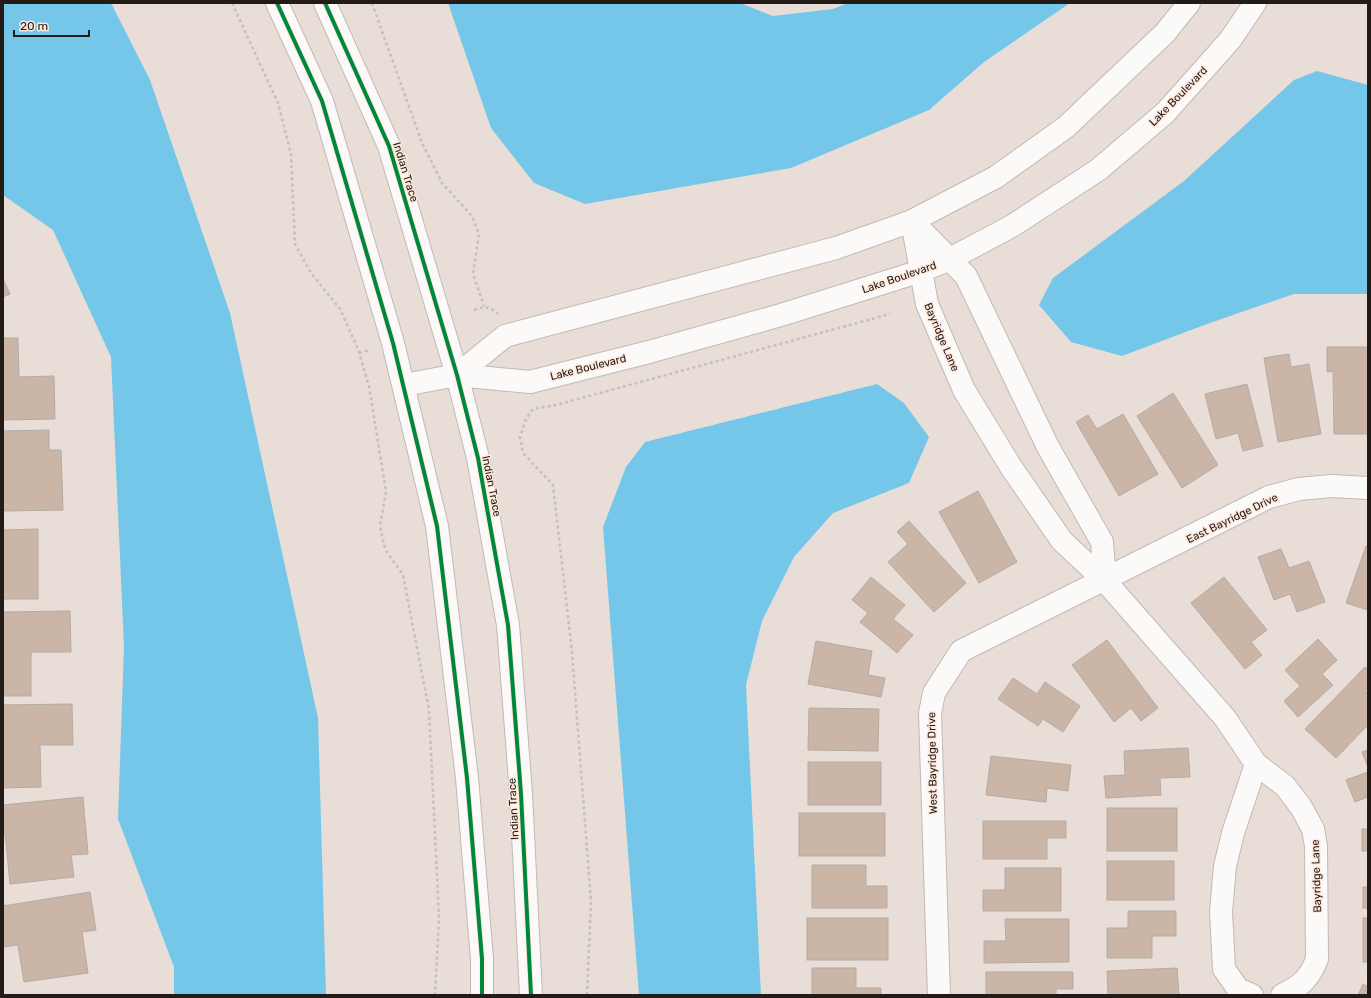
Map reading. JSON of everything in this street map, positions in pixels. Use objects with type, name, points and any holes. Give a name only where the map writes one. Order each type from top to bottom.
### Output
[{"type":"street","points":[[277,3],[322,100],[404,385],[437,526],[467,778],[482,959],[482,995]]},
{"type":"street","name":"Indian Trace","points":[[325,3],[389,146],[457,375],[478,458],[508,625],[521,794],[530,995]]},
{"type":"street","name":"Lake Boulevard","points":[[457,375],[505,336],[836,248],[912,221],[996,177],[1066,127],[1165,33],[1189,3]]},
{"type":"street","name":"Lake Boulevard","points":[[404,385],[457,375],[530,382],[649,352],[774,317],[921,272],[950,259],[1012,226],[1098,170],[1165,113],[1230,40],[1255,3]]},
{"type":"street","points":[[912,221],[966,276],[1048,447],[1102,542],[1105,581]]},
{"type":"street","name":"Bayridge Lane","points":[[912,221],[927,304],[964,390],[1011,467],[1062,541],[1105,581],[1224,718],[1256,764],[1285,786],[1297,802],[1313,829],[1316,846],[1317,959],[1312,973],[1304,983],[1282,995]]},
{"type":"street","name":"East Bayridge Drive","points":[[1105,581],[1269,497],[1299,489],[1331,486],[1368,488]]},
{"type":"street","name":"West Bayridge Drive","points":[[938,995],[930,740],[930,713],[934,693],[961,651],[1105,581]]},
{"type":"street","points":[[1252,995],[1238,989],[1224,969],[1221,912],[1225,866],[1244,796],[1256,764]]},
{"type":"path","points":[[232,3],[278,103],[291,154],[295,244],[311,273],[340,309],[358,349],[369,386],[386,492],[380,526],[385,549],[403,575],[429,710],[439,918],[435,995]]},
{"type":"path","points":[[372,3],[422,143],[442,183],[472,216],[478,234],[473,274],[484,306]]},
{"type":"path","points":[[474,310],[484,306],[491,308],[503,318]]},
{"type":"path","points":[[588,995],[591,902],[572,652],[553,485],[523,453],[520,437],[526,420],[533,410],[890,314]]},
{"type":"water","points":[[3,3],[111,3],[150,80],[230,313],[318,718],[326,995],[174,995],[174,967],[118,819],[124,646],[111,357],[53,230],[3,195]]},
{"type":"water","points":[[448,3],[740,3],[773,16],[833,9],[848,3],[1070,3],[984,62],[929,110],[791,168],[585,204],[534,183],[491,128]]},
{"type":"water","points":[[1317,71],[1368,85],[1368,294],[1294,294],[1207,324],[1122,356],[1071,342],[1039,305],[1053,278],[1184,181],[1294,80]]},
{"type":"water","points":[[877,384],[904,403],[929,437],[909,483],[833,513],[794,557],[762,621],[746,685],[761,995],[639,995],[603,527],[626,467],[645,442]]},
{"type":"building","points":[[3,279],[10,294],[3,297]]},
{"type":"building","points":[[3,338],[18,338],[19,377],[54,376],[55,419],[3,420]]},
{"type":"building","points":[[1327,347],[1368,347],[1368,434],[1334,434],[1333,371],[1327,372]]},
{"type":"building","points":[[1289,354],[1291,367],[1309,364],[1321,434],[1278,442],[1264,358]]},
{"type":"building","points":[[1247,384],[1263,446],[1243,451],[1238,433],[1216,439],[1205,394]]},
{"type":"building","points":[[1173,393],[1218,465],[1182,488],[1137,416]]},
{"type":"building","points":[[1123,414],[1158,474],[1119,496],[1076,422],[1088,415],[1097,429]]},
{"type":"building","points":[[49,430],[49,450],[61,450],[63,510],[3,511],[3,431]]},
{"type":"building","points":[[978,491],[1017,562],[979,583],[939,512]]},
{"type":"building","points":[[909,521],[966,583],[934,612],[888,562],[908,544],[897,532]]},
{"type":"building","points":[[38,529],[38,599],[3,599],[3,530]]},
{"type":"building","points":[[1366,546],[1368,546],[1368,610],[1346,603]]},
{"type":"building","points":[[1281,549],[1289,568],[1309,561],[1325,602],[1297,612],[1290,594],[1274,600],[1258,557]]},
{"type":"building","points":[[871,577],[905,605],[893,619],[913,635],[897,653],[860,622],[868,613],[852,600]]},
{"type":"building","points":[[1224,577],[1267,630],[1251,642],[1262,655],[1245,669],[1191,603]]},
{"type":"building","points":[[70,611],[71,652],[31,652],[31,696],[3,696],[3,612]]},
{"type":"building","points":[[1318,639],[1337,660],[1322,674],[1333,685],[1298,717],[1284,701],[1300,686],[1285,670]]},
{"type":"building","points":[[1107,640],[1158,708],[1141,721],[1131,708],[1114,722],[1072,665]]},
{"type":"building","points":[[816,641],[872,651],[868,675],[885,678],[881,697],[808,684]]},
{"type":"building","points":[[1365,667],[1368,670],[1368,688],[1365,691],[1368,694],[1368,725],[1336,758],[1305,729]]},
{"type":"building","points":[[1013,678],[1037,694],[1045,682],[1080,706],[1063,732],[1043,719],[1038,726],[998,699]]},
{"type":"building","points":[[72,704],[73,745],[40,745],[41,787],[3,788],[3,705]]},
{"type":"building","points":[[809,708],[879,709],[878,751],[808,750]]},
{"type":"building","points":[[1188,748],[1190,777],[1160,778],[1161,795],[1106,798],[1104,776],[1125,775],[1124,751]]},
{"type":"building","points":[[1368,750],[1368,767],[1362,752]]},
{"type":"building","points":[[991,756],[1071,765],[1068,791],[1047,788],[1046,802],[986,795]]},
{"type":"building","points":[[808,762],[881,762],[881,805],[808,805]]},
{"type":"building","points":[[1368,772],[1368,797],[1355,802],[1346,780]]},
{"type":"building","points":[[83,797],[88,854],[71,855],[74,877],[10,884],[5,833],[3,833],[3,805]]},
{"type":"building","points":[[1107,808],[1177,808],[1177,851],[1107,851]]},
{"type":"building","points":[[799,813],[885,813],[885,856],[799,856]]},
{"type":"building","points":[[983,821],[1066,821],[1066,838],[1047,838],[1047,859],[983,859]]},
{"type":"building","points":[[1362,829],[1368,829],[1368,851],[1362,851]]},
{"type":"building","points":[[1107,861],[1174,861],[1174,900],[1107,900]]},
{"type":"building","points":[[812,865],[866,865],[866,886],[887,886],[887,908],[812,908]]},
{"type":"building","points":[[1005,868],[1061,868],[1061,911],[983,911],[983,890],[1005,890]]},
{"type":"building","points":[[1363,887],[1368,887],[1368,908],[1363,908]]},
{"type":"building","points":[[90,892],[96,930],[82,932],[88,973],[24,982],[18,945],[3,947],[3,906]]},
{"type":"building","points":[[1128,911],[1176,911],[1176,936],[1152,936],[1152,958],[1107,958],[1107,928],[1128,928]]},
{"type":"building","points":[[807,918],[888,918],[888,960],[807,960]]},
{"type":"building","points":[[1363,918],[1368,918],[1368,962],[1363,962]]},
{"type":"building","points":[[1005,919],[1069,919],[1069,962],[984,963],[984,941],[1006,941]]},
{"type":"building","points":[[812,968],[856,968],[856,988],[881,988],[881,995],[812,995]]},
{"type":"building","points":[[1177,968],[1179,995],[1108,995],[1107,971]]},
{"type":"building","points":[[986,972],[1073,972],[1073,989],[1056,989],[1056,995],[986,995]]},
{"type":"building","points":[[1363,984],[1368,987],[1368,995],[1358,995]]},
{"type":"cycle path","points":[[277,3],[322,101],[393,343],[437,526],[467,778],[482,959],[482,995]]},
{"type":"cycle path","points":[[325,3],[389,146],[457,375],[478,458],[508,625],[521,794],[531,995]]}]
